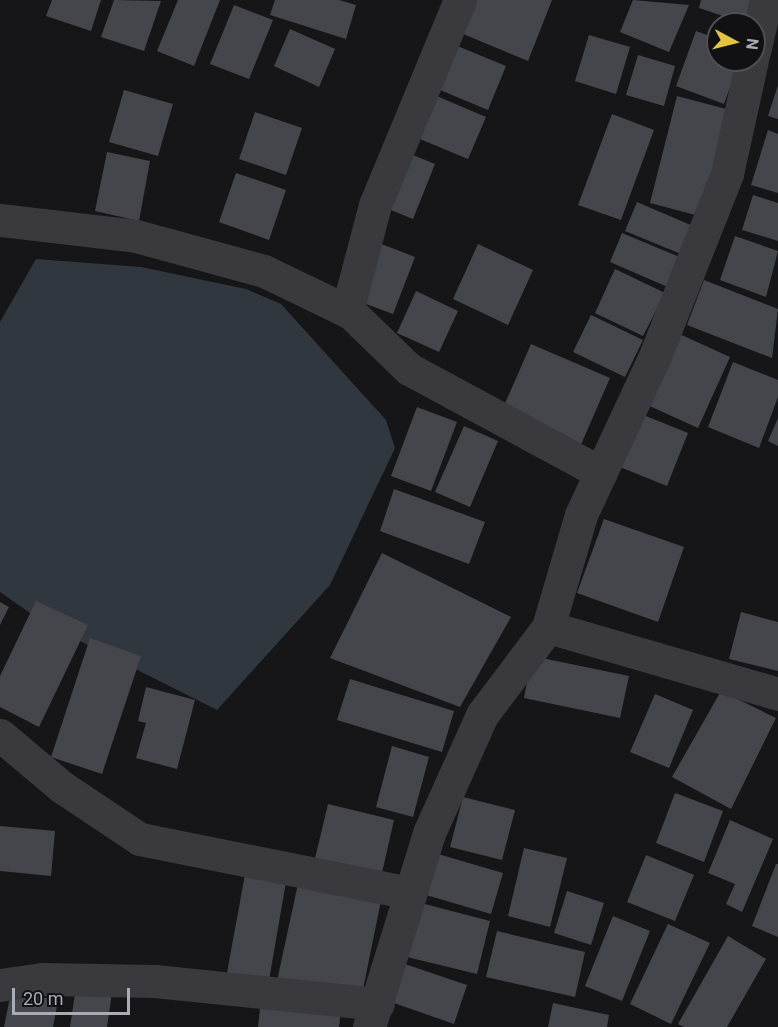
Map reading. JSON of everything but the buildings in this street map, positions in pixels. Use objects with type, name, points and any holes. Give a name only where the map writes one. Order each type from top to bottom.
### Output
[{"type":"street","points":[[347,311],[375,205],[460,0]]},
{"type":"street","points":[[0,985],[42,979],[154,981],[374,1016],[429,833],[482,715],[548,627],[581,515],[656,356],[728,174],[749,72]]},
{"type":"street","points":[[0,220],[136,236],[264,271],[347,311],[410,369],[601,473]]},
{"type":"street","points":[[548,627],[778,694]]},
{"type":"street","points":[[0,735],[62,787],[140,839],[411,893]]},
{"type":"shaded area","points":[[36,259],[141,267],[246,289],[281,304],[386,420],[395,448],[330,585],[217,710],[46,624],[0,592],[0,322]]}]
